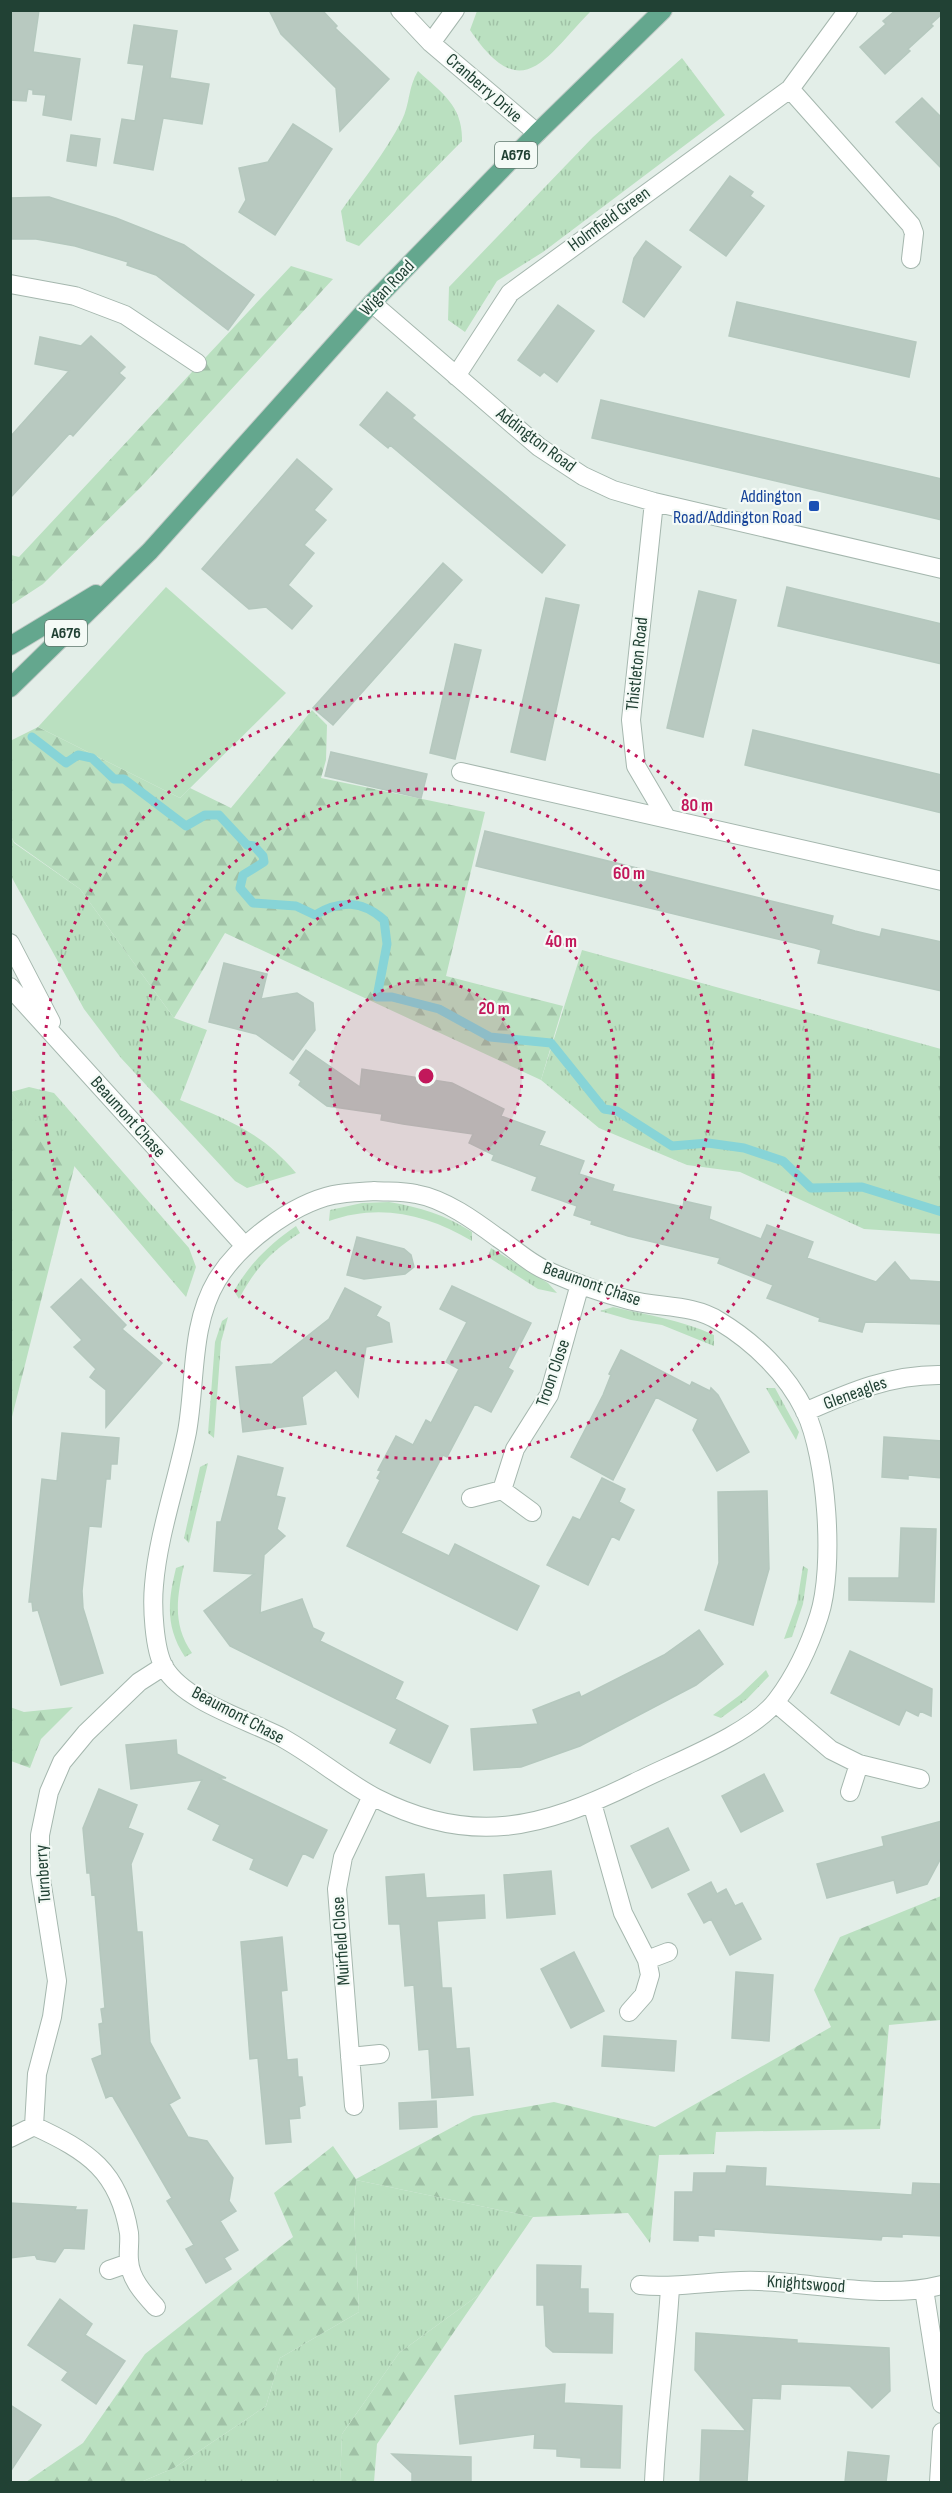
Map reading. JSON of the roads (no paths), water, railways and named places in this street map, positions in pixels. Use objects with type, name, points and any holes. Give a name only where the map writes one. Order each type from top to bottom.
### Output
[{"type":"main road","name":"Wigan Road","points":[[10,688],[150,551],[372,303],[537,133],[663,10]]},
{"type":"main road","name":"Wigan Road","points":[[10,646],[122,578]]},
{"type":"street","name":"Cranberry Drive","points":[[400,10],[431,43],[537,133]]},
{"type":"street","name":"Cranberry Drive","points":[[431,43],[455,10]]},
{"type":"street","name":"Holmfield Green","points":[[456,376],[500,305],[510,293],[790,88],[848,10]]},
{"type":"street","points":[[790,88],[911,225],[914,233],[911,260]]},
{"type":"street","points":[[10,284],[75,296],[125,315],[197,363]]},
{"type":"street","name":"Addington Road","points":[[372,303],[560,462],[613,490],[654,502],[942,569]]},
{"type":"street","name":"Thistleton Road","points":[[654,502],[631,720],[636,766],[666,817]]},
{"type":"street","points":[[461,772],[942,881]]},
{"type":"street","name":"Beaumont Chase","points":[[10,943],[61,1043]]},
{"type":"street","name":"Beaumont Chase","points":[[10,987],[244,1245]]},
{"type":"street","name":"Beaumont Chase","points":[[374,1191],[419,1194],[456,1210],[542,1269],[580,1284],[632,1301],[677,1306],[716,1318],[754,1347],[780,1374],[805,1412],[819,1448],[825,1482],[826,1559],[821,1611],[802,1657],[776,1703],[742,1730],[592,1803],[540,1820],[490,1828],[458,1828],[427,1820],[372,1796],[323,1761],[283,1738],[194,1696],[164,1666],[153,1621],[154,1583],[188,1428],[197,1337],[216,1282],[244,1245],[292,1213],[332,1195],[374,1191]]},
{"type":"street","name":"Troon Close","points":[[502,1491],[515,1449],[549,1395],[580,1284]]},
{"type":"street","name":"Gleneagles","points":[[805,1412],[883,1380],[923,1374],[942,1375]]},
{"type":"street","points":[[471,1498],[502,1491],[532,1512]]},
{"type":"street","name":"Turnberry","points":[[34,2126],[37,2074],[52,2017],[57,1981],[40,1873],[40,1835],[49,1792],[62,1762],[86,1733],[139,1682],[164,1666]]},
{"type":"street","points":[[776,1703],[831,1750],[859,1764],[920,1779]]},
{"type":"street","points":[[850,1792],[859,1764]]},
{"type":"street","name":"Muirfield Close","points":[[354,2106],[337,1889],[343,1857],[372,1796]]},
{"type":"street","points":[[592,1803],[623,1913],[647,1960],[650,1975],[644,1995],[628,2012]]},
{"type":"street","points":[[647,1960],[668,1952]]},
{"type":"street","points":[[350,2056],[380,2054]]},
{"type":"street","points":[[10,2138],[34,2126],[75,2145],[105,2170],[123,2204],[129,2236],[129,2263],[138,2285],[156,2307]]},
{"type":"street","points":[[109,2270],[129,2263]]},
{"type":"street","name":"Knightswood","points":[[640,2285],[670,2288],[756,2281],[872,2289],[933,2287]]},
{"type":"street","points":[[933,2287],[942,2404]]},
{"type":"street","points":[[654,2482],[656,2427],[664,2372],[670,2288]]},
{"type":"street","points":[[939,2482],[942,2432]]},
{"type":"waterway","points":[[32,737],[66,763],[78,755],[92,758],[114,779],[124,779],[186,826],[205,815],[219,815],[247,845],[254,846],[263,856],[264,862],[243,875],[240,888],[253,903],[296,906],[315,915],[333,907],[351,904],[376,913],[384,920],[387,944],[377,997],[392,997],[439,1009],[490,1037],[551,1043],[604,1109],[617,1111],[672,1146],[708,1143],[744,1148],[783,1161],[811,1188],[862,1187],[942,1212]]},
{"type":"place","name":"Addington Road/Addington Road","points":[[814,506]]}]
